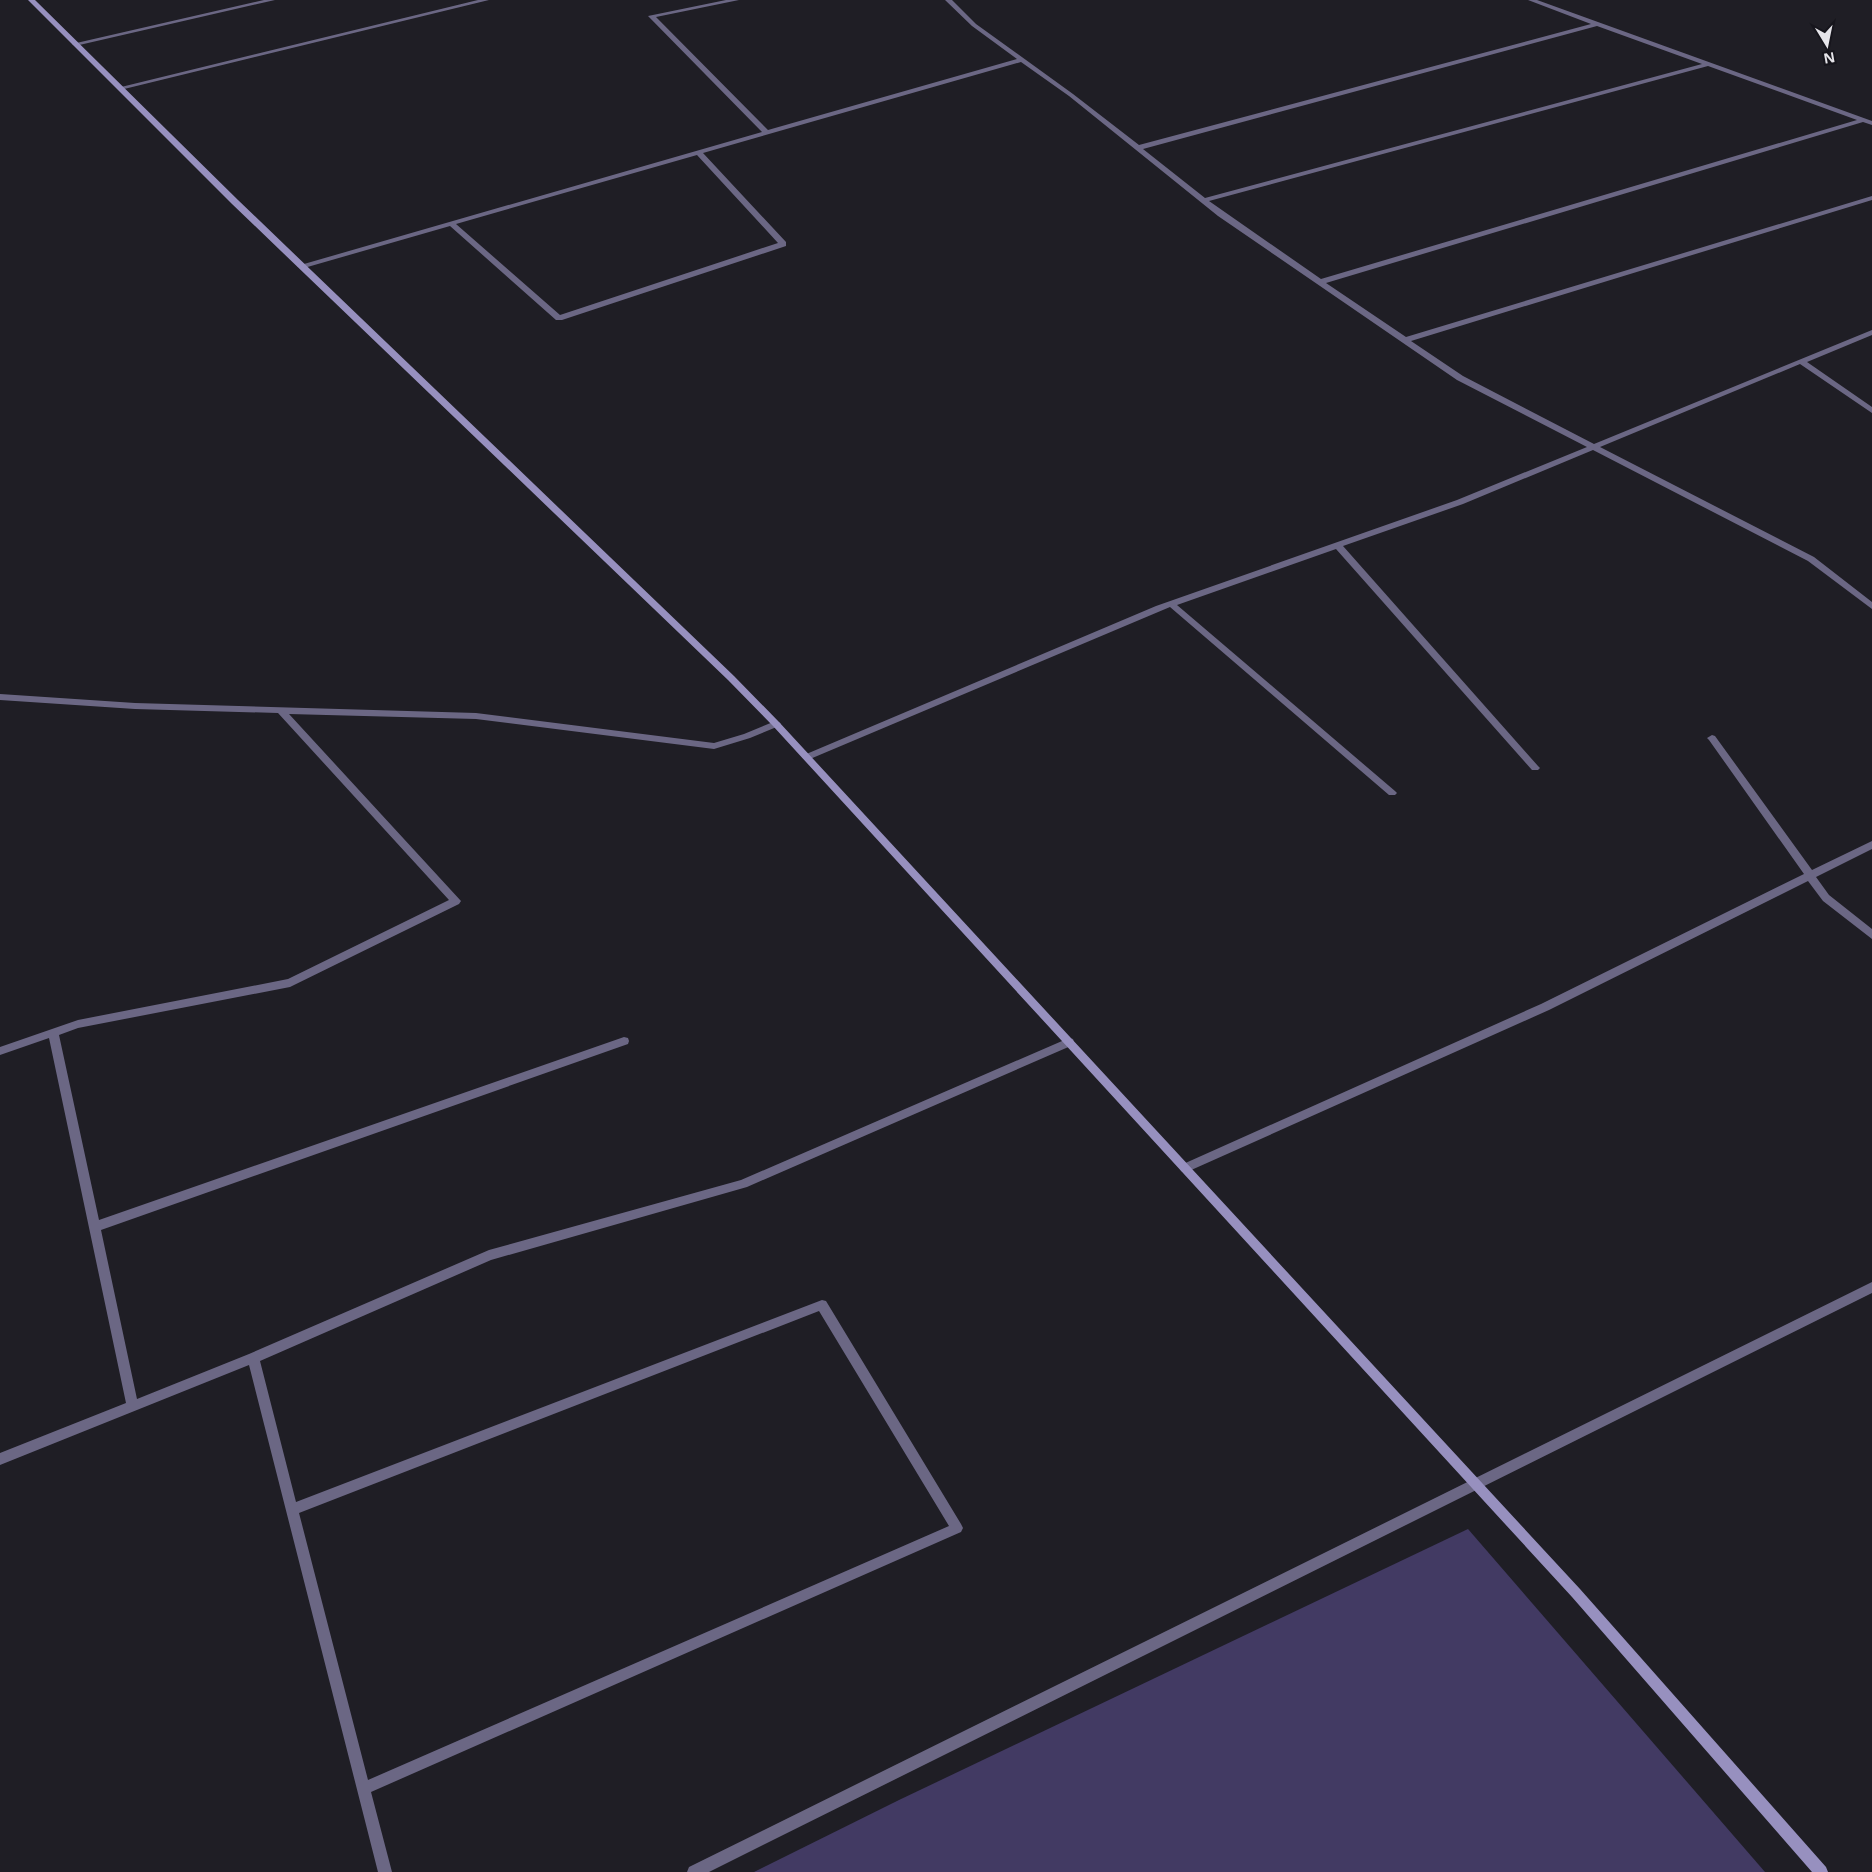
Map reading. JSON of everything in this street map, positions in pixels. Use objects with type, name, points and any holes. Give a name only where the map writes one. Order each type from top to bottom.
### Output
[{"type":"street","points":[[31,0],[301,266],[776,724],[1576,1593],[1821,1872]]},
{"type":"street","points":[[75,44],[272,0]]},
{"type":"street","points":[[120,88],[486,0]]},
{"type":"street","points":[[736,0],[651,16],[767,133]]},
{"type":"street","points":[[948,0],[974,25],[1204,200],[1460,378],[1810,559],[1872,606]]},
{"type":"street","points":[[1531,0],[1872,123]]},
{"type":"street","points":[[1137,148],[1597,24]]},
{"type":"street","points":[[301,266],[1022,60]]},
{"type":"street","points":[[1204,200],[1708,64]]},
{"type":"street","points":[[1320,282],[1863,120]]},
{"type":"street","points":[[451,223],[559,318],[783,244],[698,152]]},
{"type":"street","points":[[1404,340],[1872,198]]},
{"type":"street","points":[[806,757],[1171,604],[1460,502],[1872,332]]},
{"type":"street","points":[[1802,362],[1872,411]]},
{"type":"street","points":[[1338,546],[1535,768]]},
{"type":"street","points":[[1171,604],[1392,793]]},
{"type":"street","points":[[0,697],[135,706],[476,716],[714,746],[747,736],[776,724]]},
{"type":"street","points":[[0,1051],[78,1024],[290,983],[456,901],[280,711]]},
{"type":"street","points":[[1712,738],[1826,898],[1872,935]]},
{"type":"street","points":[[1185,1168],[1544,1007],[1872,845]]},
{"type":"street","points":[[53,1033],[133,1406]]},
{"type":"street","points":[[94,1227],[624,1041]]},
{"type":"street","points":[[0,1459],[254,1358],[489,1255],[743,1184],[1069,1042]]},
{"type":"street","points":[[694,1872],[1872,1287]]},
{"type":"street","points":[[292,1510],[822,1304],[957,1528],[363,1788]]},
{"type":"street","points":[[254,1358],[384,1872]]},
{"type":"shaded area","points":[[1468,1529],[1765,1872],[754,1872],[899,1800]]}]
